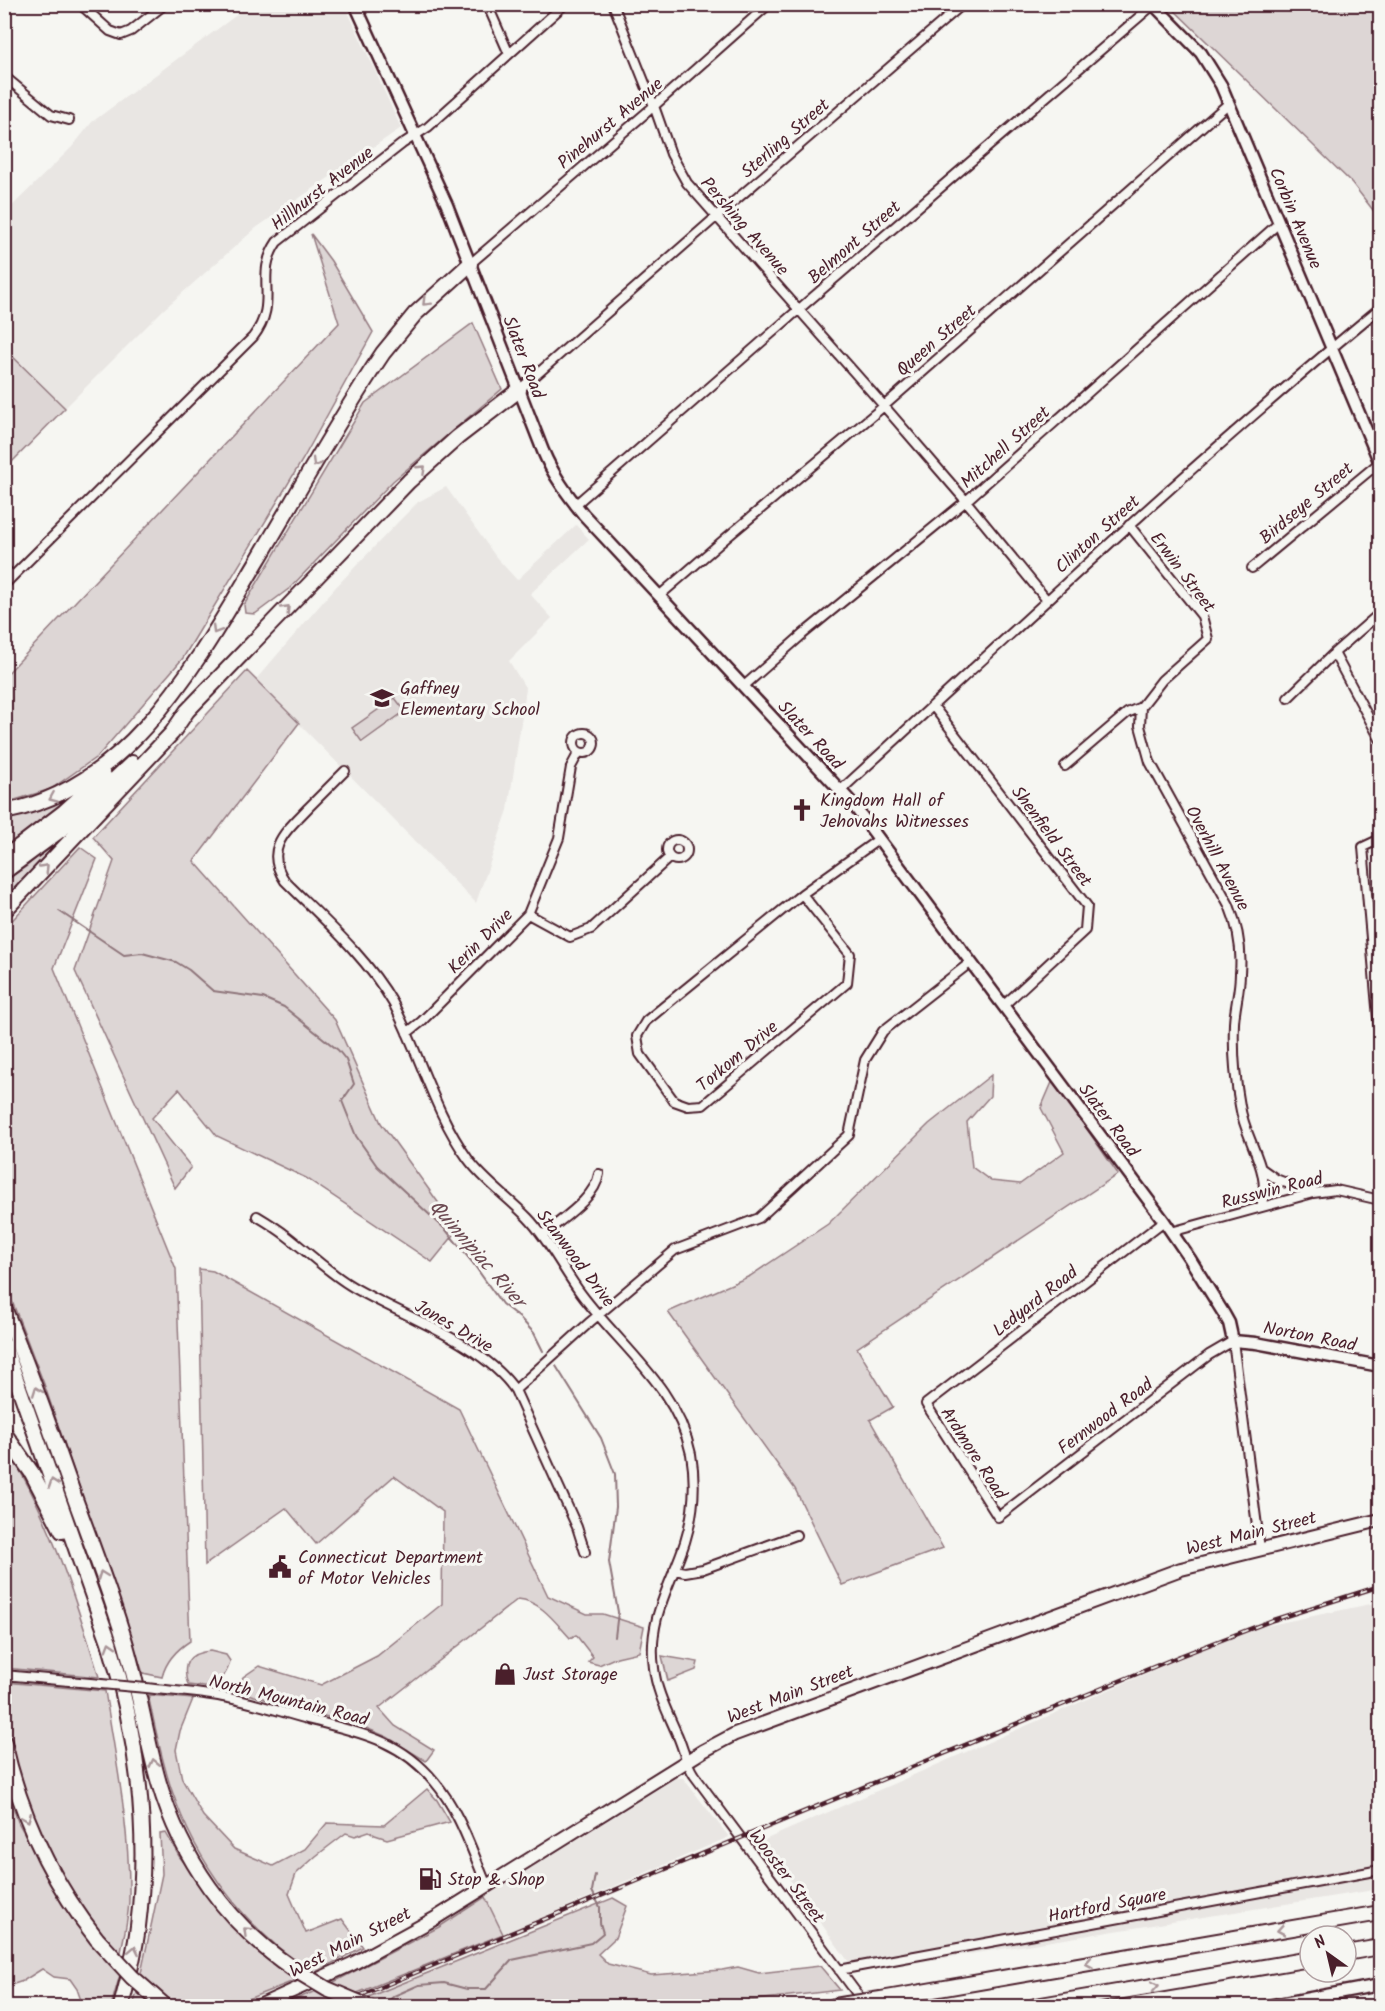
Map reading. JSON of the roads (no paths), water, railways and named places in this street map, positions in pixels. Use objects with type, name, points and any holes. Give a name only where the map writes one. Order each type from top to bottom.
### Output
[{"type":"highway","points":[[4,858],[37,834],[90,789],[125,753],[171,695],[204,648],[389,345],[426,302],[470,264]]},
{"type":"highway","points":[[4,872],[48,841],[112,784],[169,725],[187,711],[409,481],[458,437],[519,390]]},
{"type":"highway","points":[[4,911],[172,733],[187,711]]},
{"type":"highway","points":[[4,812],[41,802],[72,789],[92,776],[134,740]]},
{"type":"highway","points":[[4,1308],[33,1381],[122,1631],[141,1699],[159,1783],[176,1831],[194,1866],[228,1911],[259,1943],[292,1968],[327,1989],[367,2007]]},
{"type":"highway","points":[[4,1345],[109,1642],[131,1736],[139,1793],[142,1848],[140,1913],[132,1963],[121,2007]]},
{"type":"highway","points":[[4,1433],[32,1473],[67,1540],[80,1558]]},
{"type":"highway","points":[[4,1742],[20,1799],[39,1844],[67,1897],[97,1939],[132,1977],[165,2007]]},
{"type":"highway","points":[[841,2006],[1380,1913]]},
{"type":"highway","points":[[1358,1951],[1380,1947]]},
{"type":"highway","points":[[1035,2007],[1298,1961]]},
{"type":"main road","name":"Slater Road","points":[[355,4],[447,205],[519,390],[550,466],[561,485],[575,505],[841,790],[879,838],[1172,1232],[1224,1314],[1229,1323],[1233,1341]]},
{"type":"main road","name":"Corbin Avenue","points":[[1153,4],[1209,62],[1229,103],[1332,348],[1376,438],[1380,462]]},
{"type":"main road","name":"Norton Road","points":[[1233,1341],[1256,1343],[1380,1366]]},
{"type":"main road","name":"West Main Street","points":[[259,2007],[383,1947],[487,1886],[686,1761],[748,1729],[1180,1569],[1380,1520]]},
{"type":"main road","points":[[1267,2007],[1380,1985]]},
{"type":"street","points":[[80,4],[110,31],[121,35],[131,31],[165,4]]},
{"type":"street","points":[[488,4],[509,54]]},
{"type":"street","name":"Hillhurst Avenue","points":[[4,585],[261,327],[268,308],[266,264],[277,242],[393,151],[428,127],[565,4]]},
{"type":"street","name":"Pershing Avenue","points":[[614,4],[676,164],[687,183],[966,501],[1046,599]]},
{"type":"street","name":"Pinehurst Avenue","points":[[470,264],[769,4]]},
{"type":"street","name":"Sterling Street","points":[[519,390],[963,4]]},
{"type":"street","name":"Belmont Street","points":[[575,505],[1153,4]]},
{"type":"street","points":[[6,80],[51,115],[69,120]]},
{"type":"street","name":"Queen Street","points":[[659,596],[884,406],[1229,103]]},
{"type":"street","name":"Mitchell Street","points":[[744,686],[803,634],[966,501],[1279,223]]},
{"type":"street","name":"Clinton Street","points":[[841,790],[1046,599],[1380,308]]},
{"type":"street","name":"Birdseye Street","points":[[1252,568],[1380,462]]},
{"type":"street","name":"Erwin Street","points":[[1130,525],[1202,616],[1208,639],[1162,680],[1141,707]]},
{"type":"street","points":[[4,569],[13,576]]},
{"type":"street","points":[[1288,698],[1334,653],[1380,613]]},
{"type":"street","points":[[1334,653],[1380,739]]},
{"type":"street","name":"Shenfield Street","points":[[933,706],[1087,906],[1086,930],[1004,1006]]},
{"type":"street","points":[[1065,766],[1127,713],[1141,707]]},
{"type":"street","name":"Overhill Avenue","points":[[1141,707],[1140,726],[1150,762],[1229,905],[1236,922],[1240,943],[1240,973],[1234,1033],[1240,1107],[1248,1138],[1262,1169],[1265,1188],[1261,1207]]},
{"type":"street","name":"Kerin Drive","points":[[407,1033],[421,1022],[528,914],[559,838],[571,767],[579,752]]},
{"type":"street","name":"Stanwood Drive","points":[[345,771],[281,837],[276,865],[285,881],[357,954],[376,977],[392,1002],[428,1086],[459,1147],[543,1235],[580,1293],[665,1391],[686,1436],[693,1470],[694,1497],[688,1532],[663,1594],[656,1620],[653,1658],[659,1690],[683,1747],[686,1761]]},
{"type":"street","name":"Torkom Drive","points":[[802,894],[850,954],[848,982],[703,1105],[688,1106],[674,1101],[640,1054],[638,1036],[646,1021],[802,894],[879,838]]},
{"type":"street","points":[[1380,839],[1363,847],[1380,1035]]},
{"type":"street","points":[[528,914],[570,937],[591,929],[670,857]]},
{"type":"street","points":[[515,1390],[675,1250],[759,1218],[849,1135],[864,1060],[883,1031],[971,962]]},
{"type":"street","points":[[1262,1169],[1276,1179],[1313,1193]]},
{"type":"street","points":[[543,1235],[590,1195],[595,1189],[599,1174]]},
{"type":"street","name":"Russwin Road","points":[[1172,1232],[1313,1193],[1336,1190],[1380,1200]]},
{"type":"street","name":"Jones Drive","points":[[256,1216],[286,1235],[352,1287],[457,1342],[486,1360],[507,1379],[515,1390],[577,1527],[585,1552]]},
{"type":"street","name":"Ledyard Road","points":[[926,1404],[1164,1221]]},
{"type":"street","name":"Fernwood Road","points":[[998,1517],[1209,1355],[1233,1341]]},
{"type":"street","name":"Slater Road","points":[[1233,1341],[1260,1549]]},
{"type":"street","name":"Ardmore Road","points":[[926,1404],[998,1517]]},
{"type":"street","points":[[674,1570],[685,1572],[703,1569],[796,1534]]},
{"type":"street","name":"North Mountain Road","points":[[4,1675],[198,1693],[236,1700],[359,1732],[390,1744],[426,1771],[444,1793],[487,1886]]},
{"type":"street","name":"Wooster Street","points":[[686,1761],[694,1775],[867,2007]]},
{"type":"street","name":"Hartford Square","points":[[839,1970],[1380,1870]]},
{"type":"waterway","name":"Quinnipiac River","points":[[59,911],[124,955],[142,953],[176,962],[213,991],[263,998],[284,1007],[338,1050],[346,1060],[354,1084],[342,1101],[356,1136],[377,1166],[446,1230],[502,1304],[534,1333],[543,1351]]},
{"type":"waterway","name":"Quinnipiac River","points":[[556,1366],[601,1438],[615,1474],[616,1507],[609,1562],[618,1612],[615,1637]]},
{"type":"waterway","name":"Quinnipiac River","points":[[383,2006],[394,1996],[419,1985],[444,1983],[467,1989],[486,1989],[512,1960],[591,1943],[603,1933],[600,1923],[600,1907],[592,1891],[595,1875]]},
{"type":"railway","points":[[335,2006],[1180,1656],[1273,1620],[1380,1586]]},
{"type":"place","name":"Gaffney Elementary School","points":[[382,698]]},
{"type":"place","name":"Kingdom Hall of Jehovahs Witnesses","points":[[802,810]]},
{"type":"place","name":"Connecticut Department of Motor Vehicles","points":[[280,1567]]},
{"type":"place","name":"Just Storage","points":[[505,1674]]},
{"type":"place","name":"Stop & Shop","points":[[430,1879]]}]
